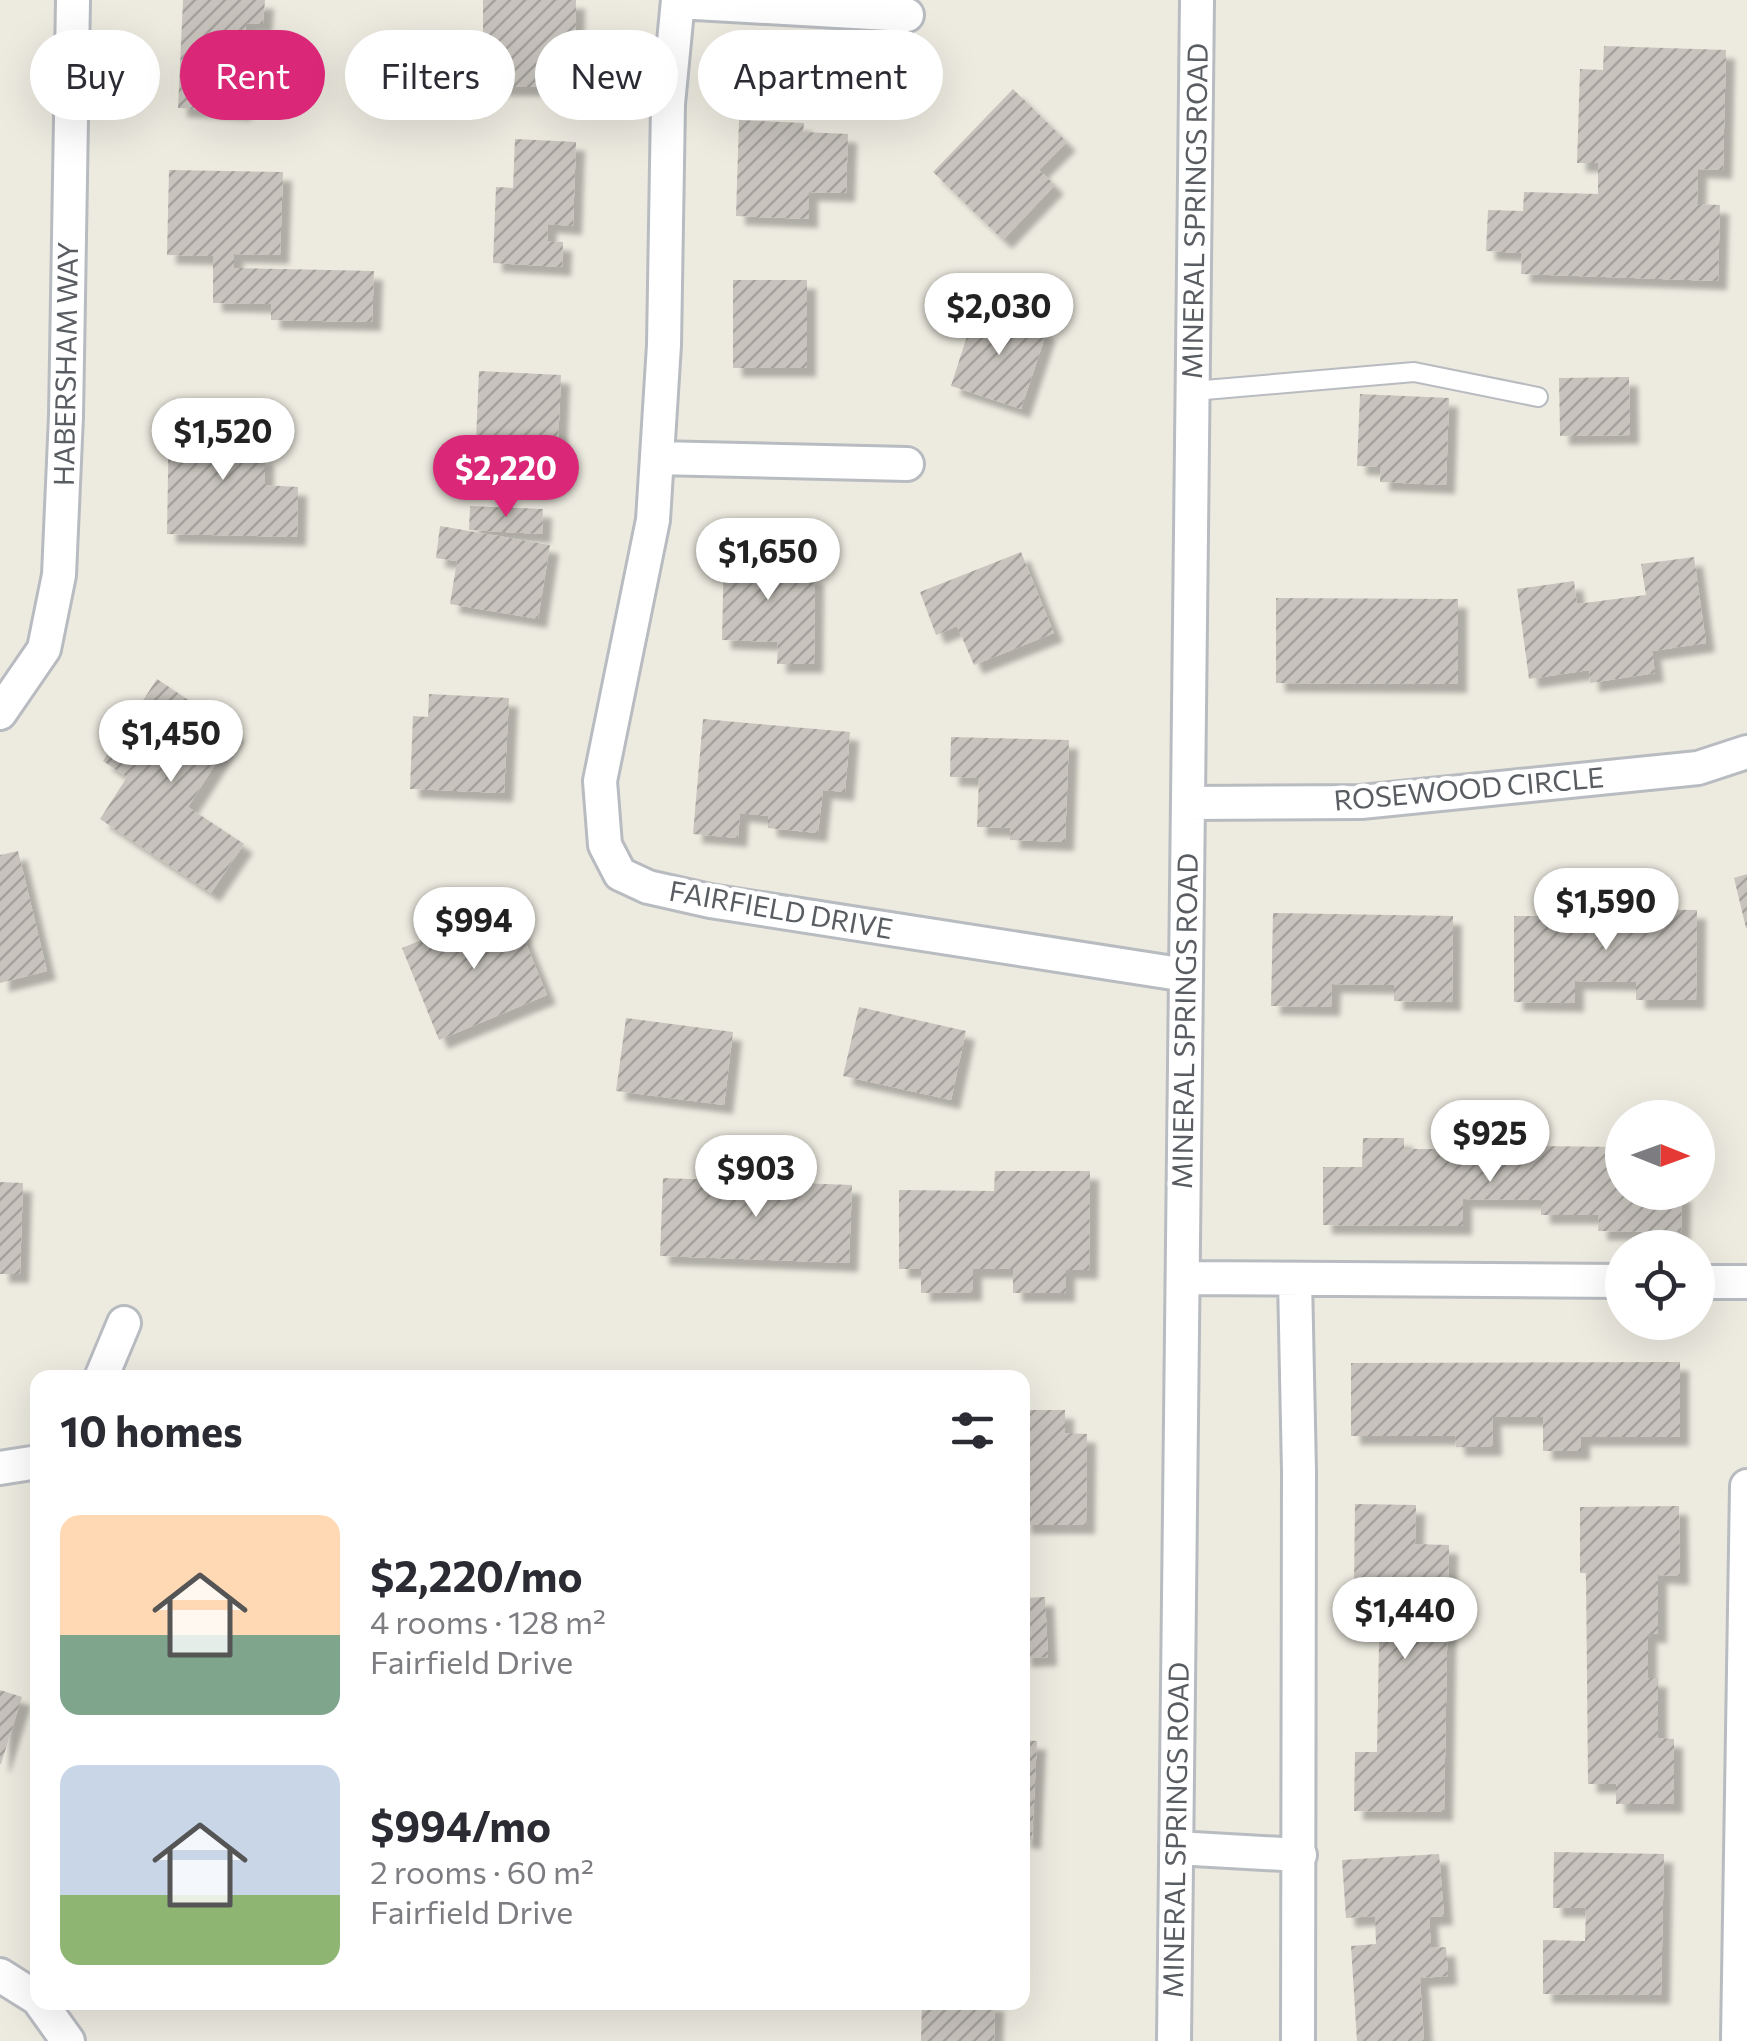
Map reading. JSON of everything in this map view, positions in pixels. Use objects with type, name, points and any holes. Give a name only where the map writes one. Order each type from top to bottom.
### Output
[{"type":"street","name":"HABERSHAM WAY","points":[[0,713],[44,649],[59,574],[73,0]]},
{"type":"street","name":"MINERAL SPRINGS ROAD","points":[[1174,2041],[1197,0]]},
{"type":"street","name":"FAIRFIELD DRIVE","points":[[907,15],[678,1],[668,104],[664,346],[653,520],[600,780],[604,845],[620,874],[648,888],[1186,975]]},
{"type":"street","points":[[657,458],[907,464]]},
{"type":"street","name":"ROSEWOOD CIRCLE","points":[[1188,804],[1361,802],[1698,768],[1747,752]]},
{"type":"street","points":[[1183,1278],[1605,1282]]},
{"type":"street","points":[[1295,1279],[1300,1472],[1298,2041]]},
{"type":"street","points":[[1715,1282],[1747,1282]]},
{"type":"street","points":[[104,1370],[124,1323]]},
{"type":"street","points":[[0,1468],[30,1463]]},
{"type":"street","points":[[1738,2039],[1747,1486]]},
{"type":"street","points":[[1176,1848],[1300,1855]]},
{"type":"street","points":[[0,1975],[30,1994]]},
{"type":"street","points":[[46,2010],[68,2041]]},
{"type":"lane","points":[[1193,391],[1414,372],[1538,397]]},
{"type":"building","points":[[183,0],[265,0],[263,24],[246,23],[246,30],[182,30]]},
{"type":"building","points":[[483,0],[576,0],[576,30],[535,30],[535,87],[515,87],[515,30],[483,30]]},
{"type":"building","points":[[1604,46],[1726,50],[1723,170],[1698,169],[1697,204],[1720,205],[1718,281],[1521,274],[1522,253],[1486,251],[1488,210],[1523,211],[1524,192],[1598,194],[1598,163],[1577,163],[1580,69],[1603,70]]},
{"type":"building","points":[[1013,89],[1067,142],[1039,170],[1055,185],[1003,240],[933,172]]},
{"type":"building","points":[[739,120],[804,123],[803,132],[848,134],[846,193],[809,192],[809,219],[736,216]]},
{"type":"building","points":[[515,139],[576,142],[573,226],[548,224],[547,241],[563,242],[562,267],[493,263],[496,187],[513,188]]},
{"type":"building","points":[[169,170],[283,172],[280,255],[234,254],[234,268],[374,271],[372,322],[271,320],[271,304],[213,303],[213,256],[167,255]]},
{"type":"building","points":[[733,280],[807,280],[807,368],[733,368]]},
{"type":"building","points":[[976,308],[1047,331],[1021,409],[951,386]]},
{"type":"building","points":[[479,371],[561,375],[557,468],[475,464]]},
{"type":"building","points":[[1629,377],[1630,435],[1560,436],[1559,378]]},
{"type":"building","points":[[1360,394],[1449,398],[1446,485],[1380,482],[1381,467],[1357,466]]},
{"type":"building","points":[[169,415],[245,417],[243,456],[265,456],[265,485],[298,487],[297,537],[167,534]]},
{"type":"building","points":[[470,506],[543,509],[542,534],[469,530]]},
{"type":"building","points":[[440,526],[550,545],[538,619],[450,604],[457,561],[436,558]]},
{"type":"building","points":[[724,545],[782,546],[782,574],[815,575],[814,664],[777,664],[778,642],[722,640]]},
{"type":"building","points":[[1021,552],[1054,633],[974,665],[957,626],[936,635],[920,592]]},
{"type":"building","points":[[1694,557],[1706,643],[1652,651],[1655,673],[1590,683],[1589,670],[1529,679],[1517,589],[1574,581],[1577,604],[1646,595],[1641,564]]},
{"type":"building","points":[[1276,598],[1458,599],[1458,684],[1276,683]]},
{"type":"building","points":[[157,679],[236,732],[188,807],[244,844],[211,893],[100,819],[127,777],[103,761]]},
{"type":"building","points":[[429,694],[509,698],[504,793],[410,789],[413,716],[428,717]]},
{"type":"building","points":[[703,719],[850,732],[845,792],[823,790],[818,833],[768,828],[768,816],[740,813],[738,838],[693,834]]},
{"type":"building","points":[[951,737],[1069,740],[1065,842],[1010,840],[1011,828],[977,827],[979,778],[950,777]]},
{"type":"building","points":[[18,851],[47,971],[0,983],[0,855]]},
{"type":"building","points":[[1747,874],[1747,928],[1746,928],[1734,878]]},
{"type":"building","points":[[510,904],[547,995],[439,1040],[402,948]]},
{"type":"building","points":[[1568,909],[1697,910],[1696,1000],[1636,1000],[1636,982],[1575,981],[1575,1003],[1514,1002],[1514,916],[1568,916]]},
{"type":"building","points":[[1273,913],[1453,916],[1452,1002],[1394,1001],[1394,985],[1332,984],[1331,1007],[1271,1006]]},
{"type":"building","points":[[859,1007],[966,1031],[951,1100],[843,1076]]},
{"type":"building","points":[[626,1018],[733,1032],[724,1105],[616,1091]]},
{"type":"building","points":[[1460,1137],[1539,1138],[1539,1146],[1605,1147],[1605,1210],[1682,1210],[1681,1230],[1598,1231],[1599,1215],[1541,1215],[1541,1200],[1463,1199],[1463,1226],[1323,1225],[1323,1167],[1362,1167],[1363,1138],[1404,1138],[1404,1149],[1459,1149]]},
{"type":"building","points":[[995,1171],[1090,1171],[1089,1270],[1066,1270],[1066,1293],[1013,1293],[1013,1269],[973,1269],[973,1292],[921,1293],[921,1269],[899,1269],[899,1190],[994,1191]]},
{"type":"building","points":[[663,1178],[852,1185],[849,1263],[660,1256]]},
{"type":"building","points":[[0,1182],[23,1183],[20,1274],[0,1274]]},
{"type":"building","points":[[1680,1362],[1680,1437],[1581,1437],[1581,1451],[1543,1451],[1543,1417],[1492,1417],[1493,1447],[1456,1447],[1455,1436],[1351,1436],[1351,1363]]},
{"type":"building","points":[[1030,1410],[1065,1410],[1065,1433],[1087,1434],[1086,1525],[1030,1525]]},
{"type":"building","points":[[1355,1504],[1416,1505],[1415,1544],[1449,1545],[1444,1812],[1354,1811],[1355,1752],[1377,1752],[1380,1587],[1354,1587]]},
{"type":"building","points":[[1679,1506],[1680,1576],[1658,1575],[1658,1634],[1648,1634],[1648,1678],[1658,1678],[1658,1738],[1674,1739],[1674,1804],[1616,1804],[1616,1784],[1588,1784],[1586,1573],[1580,1573],[1580,1507]]},
{"type":"building","points":[[1045,1597],[1048,1657],[1030,1658],[1030,1598]]},
{"type":"building","points":[[0,1690],[22,1697],[1,1764],[0,1764]]},
{"type":"building","points":[[1030,1741],[1037,1741],[1030,1840]]},
{"type":"building","points":[[1554,1852],[1664,1854],[1661,1995],[1543,1994],[1543,1940],[1585,1941],[1586,1908],[1553,1908]]},
{"type":"building","points":[[1439,1854],[1444,1916],[1429,1917],[1431,1948],[1446,1947],[1448,1976],[1420,1978],[1424,2041],[1357,2041],[1351,1946],[1376,1944],[1375,1916],[1346,1918],[1342,1860]]},
{"type":"building","points":[[922,2010],[995,2010],[994,2041],[921,2041]]}]
